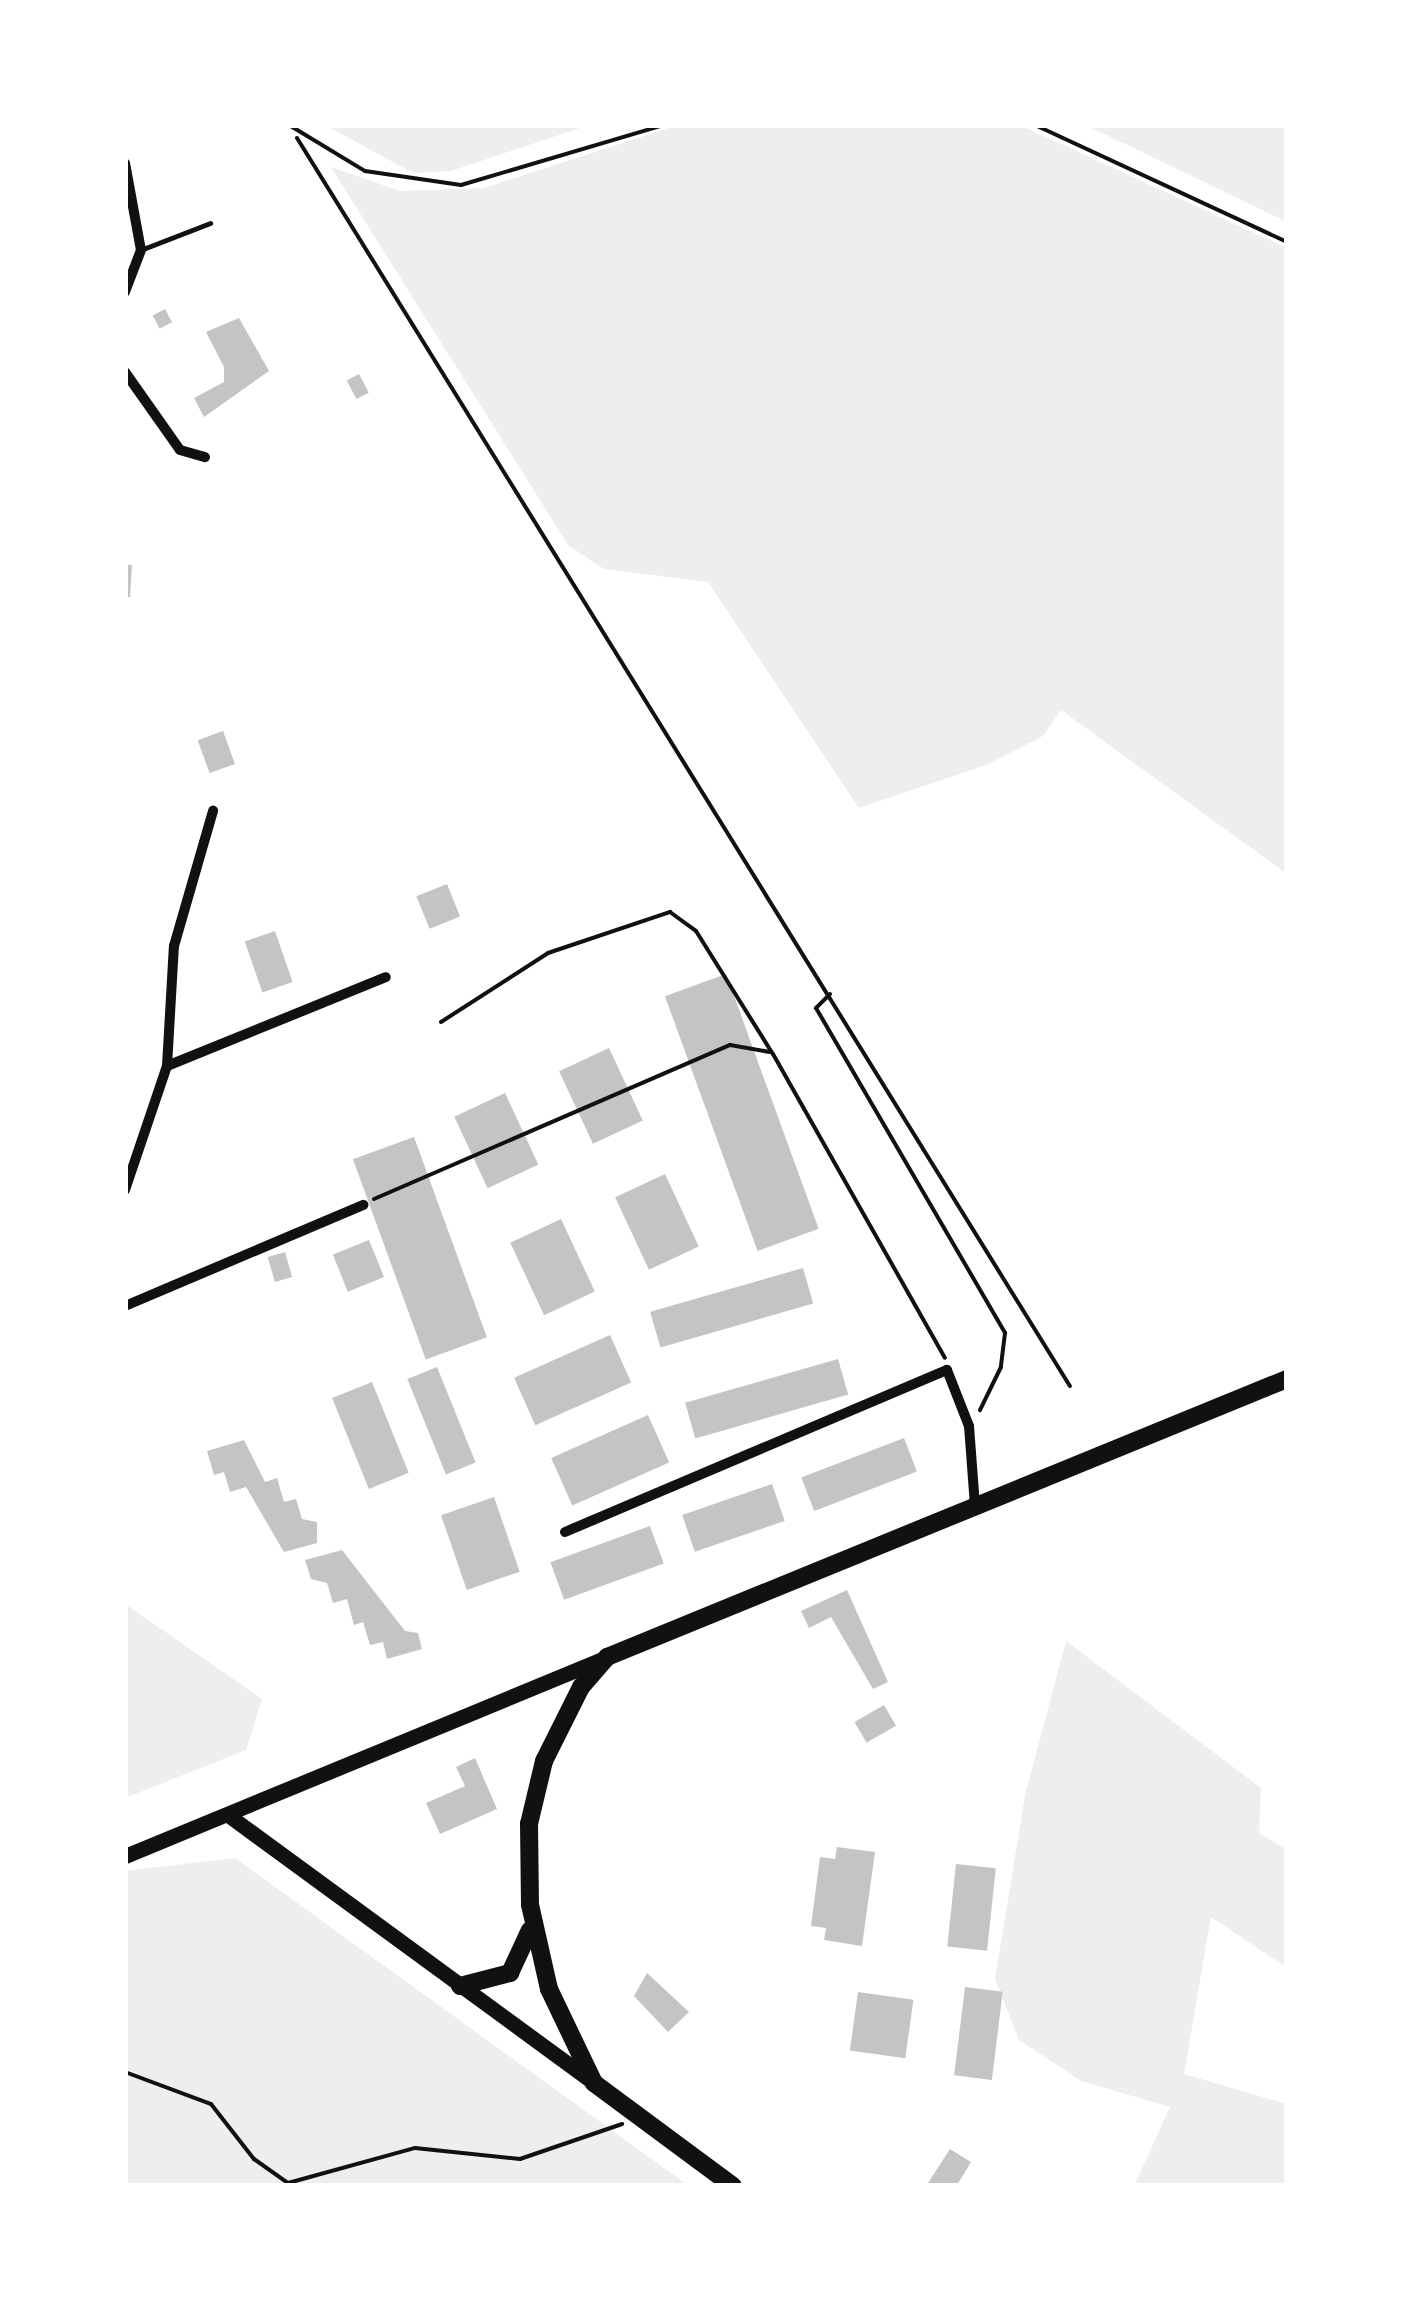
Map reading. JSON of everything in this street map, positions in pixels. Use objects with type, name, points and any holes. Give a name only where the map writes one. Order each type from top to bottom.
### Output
[{"type":"highway","points":[[460,1986],[516,1967],[528,1948],[528,1824],[544,1761],[607,1657],[1287,1379]]},
{"type":"highway","points":[[530,1905],[563,2030],[594,2083],[733,2186]]},
{"type":"main road","points":[[125,1856],[607,1657]]},
{"type":"main road","points":[[228,1814],[594,2083]]},
{"type":"street","points":[[125,163],[142,250],[125,292]]},
{"type":"street","points":[[125,372],[180,450],[206,457]]},
{"type":"street","points":[[125,1190],[167,1066],[174,946],[213,811]]},
{"type":"street","points":[[167,1066],[386,977]]},
{"type":"street","points":[[125,1306],[363,1206]]},
{"type":"street","points":[[566,1532],[947,1370],[969,1426],[976,1506]]},
{"type":"lane","points":[[142,250],[210,222]]},
{"type":"path","points":[[289,125],[1070,1386]]},
{"type":"path","points":[[297,138],[365,171],[461,185],[663,125]]},
{"type":"path","points":[[1036,125],[1287,242]]},
{"type":"path","points":[[441,1022],[548,953],[670,912],[696,931],[774,1054],[942,1342],[947,1370]]},
{"type":"path","points":[[830,994],[816,1008],[1005,1334],[1001,1367],[969,1426]]},
{"type":"path","points":[[363,1206],[438,1165],[730,1045],[752,1042],[774,1054]]},
{"type":"path","points":[[125,2072],[212,2104],[254,2159],[290,2184],[415,2148],[520,2159],[640,2118]]},
{"type":"shaded area","points":[[325,125],[589,125],[451,171],[413,173]]},
{"type":"shaded area","points":[[678,125],[1020,125],[1287,248],[1287,874],[1061,710],[1043,736],[986,765],[859,808],[708,582],[604,569],[568,545],[331,167],[400,191],[484,188]]},
{"type":"shaded area","points":[[1086,125],[1279,125],[1287,132],[1287,222]]},
{"type":"shaded area","points":[[125,1604],[262,1699],[246,1750],[125,1798]]},
{"type":"shaded area","points":[[1066,1641],[1261,1788],[1259,1833],[1287,1850],[1287,1968],[1211,1917],[1184,2074],[1287,2104],[1287,2186],[1134,2186],[1170,2107],[1081,2081],[1019,2040],[995,1979],[1025,1795]]},
{"type":"shaded area","points":[[235,1858],[689,2186],[125,2186],[125,1871]]},
{"type":"building","points":[[165,309],[172,322],[160,329],[153,316]]},
{"type":"building","points":[[239,318],[269,371],[204,417],[194,398],[224,382],[224,367],[206,332]]},
{"type":"building","points":[[359,374],[369,393],[356,399],[347,381]]},
{"type":"building","points":[[125,565],[132,565],[130,597],[125,597]]},
{"type":"building","points":[[223,731],[235,764],[210,773],[198,740]]},
{"type":"building","points":[[447,884],[460,916],[430,929],[416,896]]},
{"type":"building","points":[[275,931],[293,982],[262,992],[245,941]]},
{"type":"building","points":[[726,974],[819,1229],[758,1251],[665,996]]},
{"type":"building","points":[[609,1048],[643,1121],[593,1144],[559,1071]]},
{"type":"building","points":[[505,1093],[538,1165],[488,1188],[454,1117]]},
{"type":"building","points":[[414,1137],[487,1337],[426,1359],[353,1159]]},
{"type":"building","points":[[665,1174],[699,1247],[649,1270],[615,1197]]},
{"type":"building","points":[[561,1219],[595,1292],[544,1315],[510,1243]]},
{"type":"building","points":[[369,1240],[384,1277],[348,1292],[333,1255]]},
{"type":"building","points":[[285,1252],[292,1277],[275,1282],[268,1257]]},
{"type":"building","points":[[803,1268],[813,1304],[660,1347],[650,1312]]},
{"type":"building","points":[[610,1335],[631,1383],[535,1425],[514,1378]]},
{"type":"building","points":[[838,1359],[848,1395],[695,1438],[685,1403]]},
{"type":"building","points":[[437,1367],[476,1462],[446,1474],[407,1379]]},
{"type":"building","points":[[372,1382],[409,1473],[369,1489],[332,1398]]},
{"type":"building","points":[[648,1415],[669,1463],[572,1506],[551,1458]]},
{"type":"building","points":[[904,1438],[917,1472],[814,1511],[801,1477]]},
{"type":"building","points":[[244,1440],[265,1482],[277,1478],[284,1502],[296,1499],[302,1519],[317,1522],[317,1543],[284,1552],[246,1487],[230,1492],[224,1472],[214,1475],[207,1451]]},
{"type":"building","points":[[772,1484],[785,1521],[695,1552],[682,1515]]},
{"type":"building","points":[[494,1497],[520,1572],[467,1590],[441,1515]]},
{"type":"building","points":[[650,1526],[664,1564],[564,1600],[550,1562]]},
{"type":"building","points":[[342,1550],[405,1631],[418,1633],[422,1649],[387,1659],[383,1642],[370,1645],[363,1622],[354,1625],[347,1599],[333,1603],[327,1583],[311,1579],[305,1560]]},
{"type":"building","points":[[847,1590],[888,1682],[873,1689],[831,1617],[809,1628],[801,1611]]},
{"type":"building","points":[[884,1705],[896,1726],[867,1743],[855,1722]]},
{"type":"building","points":[[475,1758],[497,1809],[440,1834],[426,1803],[465,1786],[456,1767]]},
{"type":"building","points":[[837,1847],[875,1852],[862,1946],[824,1940],[826,1928],[811,1926],[820,1857],[835,1859]]},
{"type":"building","points":[[956,1864],[996,1868],[987,1951],[947,1947]]},
{"type":"building","points":[[647,1973],[689,2012],[668,2032],[634,1996]]},
{"type":"building","points":[[965,1987],[1003,1992],[992,2080],[954,2075]]},
{"type":"building","points":[[858,1992],[913,2000],[905,2058],[850,2050]]},
{"type":"building","points":[[950,2149],[971,2162],[962,2177],[956,2186],[926,2186]]}]
